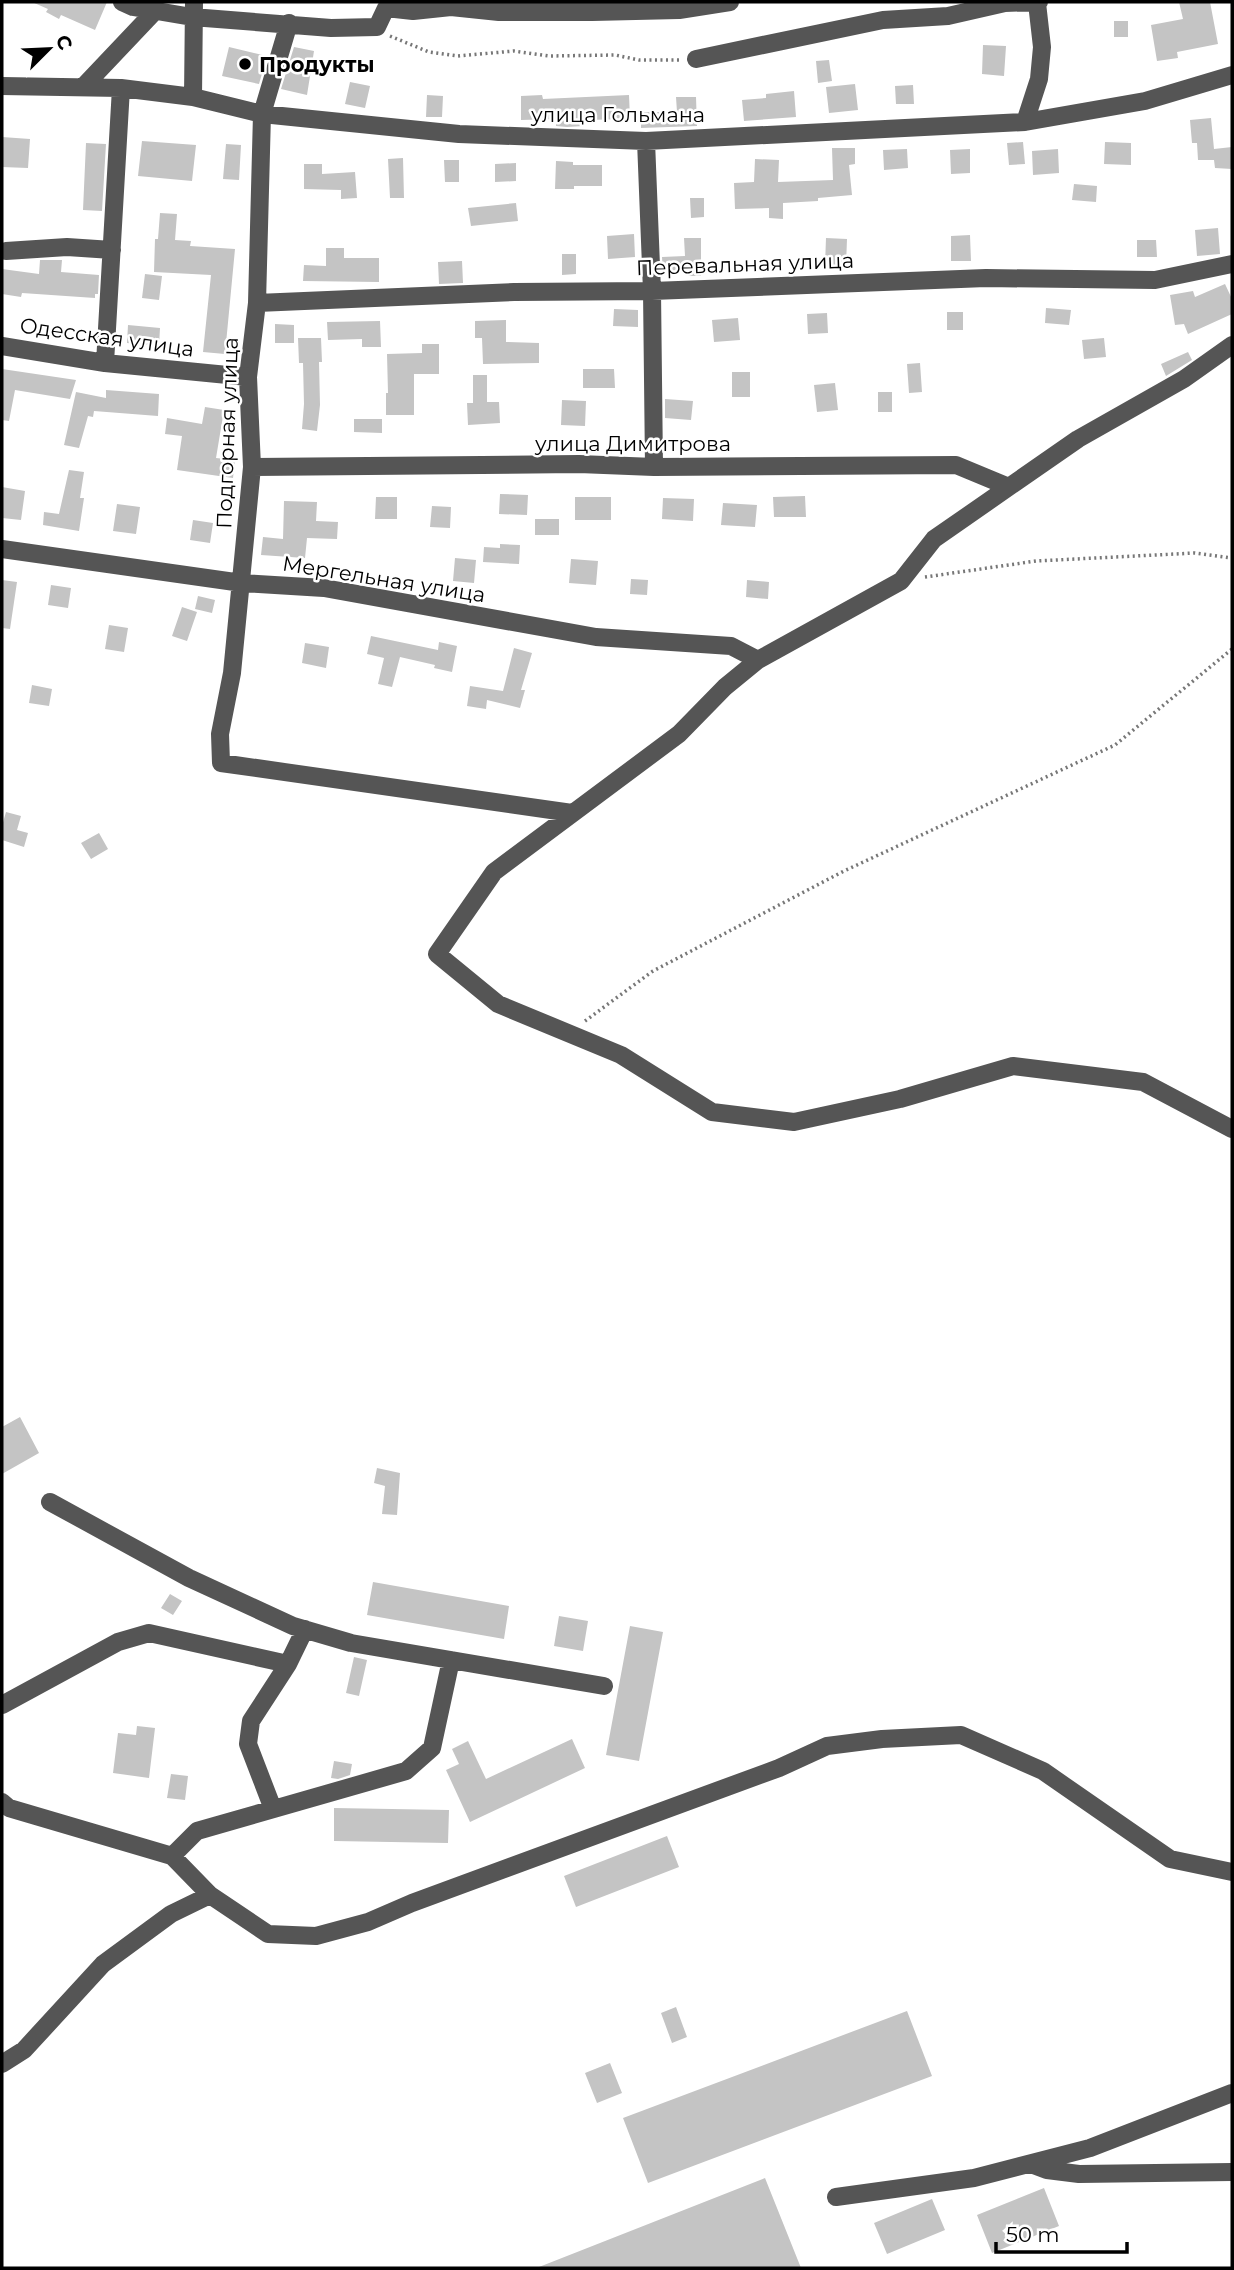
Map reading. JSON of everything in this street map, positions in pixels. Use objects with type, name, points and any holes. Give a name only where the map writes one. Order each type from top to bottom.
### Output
[{"type":"street","points":[[122,2],[155,11],[193,9],[331,28],[377,27],[386,5],[414,11],[451,7],[499,12],[679,10],[730,2]]},
{"type":"street","points":[[696,59],[883,20],[948,16],[1005,3],[1038,2],[1042,47],[1040,79],[1025,122]]},
{"type":"street","points":[[192,97],[193,9]]},
{"type":"street","points":[[83,87],[155,11]]},
{"type":"street","name":"Подгорная улица","points":[[289,23],[262,114],[257,303],[248,377],[252,467],[232,673],[220,734],[221,763],[572,813]]},
{"type":"street","name":"улица Гольмана","points":[[2,86],[121,88],[192,97],[262,114],[459,134],[646,141],[1025,122],[1144,101],[1232,75]]},
{"type":"street","points":[[105,363],[121,88]]},
{"type":"street","points":[[646,141],[652,291],[654,467]]},
{"type":"street","points":[[6,251],[66,247],[112,250]]},
{"type":"street","name":"Перевальная улица","points":[[257,303],[513,292],[652,291],[986,278],[1155,280],[1232,264]]},
{"type":"street","points":[[1232,345],[1184,379],[1078,439],[933,539],[901,581],[758,660],[725,687],[679,734],[494,872],[437,954],[498,1004],[621,1055],[712,1112],[794,1122],[900,1099],[1013,1066],[1143,1083],[1232,1129]]},
{"type":"street","name":"Одесская улица","points":[[2,346],[105,363],[248,377]]},
{"type":"street","name":"улица Димитрова","points":[[252,467],[956,464],[1009,487]]},
{"type":"street","name":"Мергельная улица","points":[[2,549],[242,583],[324,588],[596,637],[730,646],[758,660]]},
{"type":"street","points":[[50,1502],[189,1578],[305,1629],[351,1643],[604,1686]]},
{"type":"street","points":[[273,1809],[247,1744],[251,1721],[288,1664],[305,1629]]},
{"type":"street","points":[[2,1705],[118,1642],[149,1633],[288,1664]]},
{"type":"street","points":[[172,1856],[197,1831],[406,1771],[432,1748],[451,1660]]},
{"type":"street","points":[[2,1802],[9,1808],[172,1856],[210,1895],[268,1934],[316,1936],[368,1922],[412,1903],[779,1768],[827,1746],[883,1739],[961,1735],[1043,1771],[1170,1859],[1232,1872]]},
{"type":"street","points":[[2,2064],[24,2050],[103,1964],[172,1914],[210,1895]]},
{"type":"street","points":[[836,2197],[974,2178],[1031,2164],[1090,2148],[1232,2093]]},
{"type":"street","points":[[1031,2164],[1047,2170],[1079,2174],[1232,2172]]},
{"type":"path","points":[[377,27],[400,42],[429,52],[458,56],[514,51],[549,56],[615,55],[665,61],[696,59]]},
{"type":"path","points":[[901,581],[1036,561],[1195,553],[1232,558]]},
{"type":"path","points":[[568,1033],[664,964],[844,871],[1115,745],[1232,649]]},
{"type":"building","points":[[32,2],[107,2],[95,30],[61,15],[59,19],[46,12],[48,9]]},
{"type":"building","points":[[1179,2],[1210,2],[1218,44],[1177,52],[1178,58],[1157,61],[1151,25],[1183,19]]},
{"type":"building","points":[[1114,21],[1128,21],[1128,37],[1114,37]]},
{"type":"building","points":[[983,45],[1006,46],[1004,76],[982,74]]},
{"type":"building","points":[[229,47],[267,56],[259,84],[222,76]]},
{"type":"building","points":[[294,47],[314,51],[307,95],[281,89]]},
{"type":"building","points":[[829,60],[832,81],[818,83],[816,61]]},
{"type":"building","points":[[350,82],[370,86],[365,108],[345,104]]},
{"type":"building","points":[[855,84],[858,110],[829,113],[826,87]]},
{"type":"building","points":[[913,85],[914,104],[896,104],[895,86]]},
{"type":"building","points":[[794,91],[796,117],[744,121],[742,100],[766,98],[766,94]]},
{"type":"building","points":[[427,95],[443,96],[442,117],[426,117]]},
{"type":"building","points":[[542,95],[543,99],[629,95],[630,119],[584,120],[584,126],[567,127],[556,126],[556,119],[521,120],[521,96]]},
{"type":"building","points":[[676,97],[696,97],[697,126],[641,128],[641,112],[677,112]]},
{"type":"building","points":[[1211,118],[1214,149],[1232,147],[1232,169],[1215,168],[1214,160],[1198,160],[1197,143],[1192,143],[1190,120]]},
{"type":"building","points":[[2,137],[30,139],[28,168],[2,167]]},
{"type":"building","points":[[142,141],[196,145],[192,181],[138,176]]},
{"type":"building","points":[[1023,142],[1025,164],[1009,165],[1007,143]]},
{"type":"building","points":[[1105,142],[1131,143],[1131,165],[1104,164]]},
{"type":"building","points":[[86,143],[106,144],[102,211],[83,210]]},
{"type":"building","points":[[226,144],[241,145],[239,180],[223,179]]},
{"type":"building","points":[[832,148],[855,148],[855,164],[849,165],[852,195],[783,203],[783,219],[769,218],[769,208],[735,209],[734,183],[754,182],[755,159],[779,160],[778,182],[833,180]]},
{"type":"building","points":[[907,149],[908,168],[884,170],[883,150]]},
{"type":"building","points":[[970,149],[970,173],[951,174],[950,150]]},
{"type":"building","points":[[1058,149],[1059,173],[1033,175],[1032,151]]},
{"type":"building","points":[[403,158],[404,198],[390,198],[388,159]]},
{"type":"building","points":[[444,160],[459,160],[459,182],[445,182]]},
{"type":"building","points":[[556,161],[573,162],[573,165],[602,165],[602,186],[555,189]]},
{"type":"building","points":[[516,163],[516,181],[495,182],[495,164]]},
{"type":"building","points":[[304,164],[322,164],[322,174],[355,172],[357,198],[341,199],[341,190],[304,189]]},
{"type":"building","points":[[1074,184],[1097,186],[1096,202],[1072,200]]},
{"type":"building","points":[[690,198],[704,198],[704,217],[691,218]]},
{"type":"building","points":[[516,203],[518,221],[471,226],[468,208]]},
{"type":"building","points":[[160,213],[177,214],[175,240],[191,241],[190,246],[235,249],[225,354],[203,352],[211,275],[154,272],[155,239],[158,239]]},
{"type":"building","points":[[1218,228],[1220,254],[1197,256],[1195,230]]},
{"type":"building","points":[[634,234],[635,257],[608,259],[607,236]]},
{"type":"building","points":[[970,235],[971,261],[951,261],[951,236]]},
{"type":"building","points":[[684,238],[701,238],[701,276],[663,273],[662,257],[685,256]]},
{"type":"building","points":[[826,238],[847,239],[846,266],[825,265]]},
{"type":"building","points":[[1137,240],[1156,240],[1157,257],[1137,257]]},
{"type":"building","points":[[326,248],[344,248],[344,258],[379,258],[379,282],[303,281],[304,265],[326,266]]},
{"type":"building","points":[[562,254],[576,254],[576,274],[562,275]]},
{"type":"building","points":[[40,260],[62,260],[61,272],[99,275],[98,294],[95,294],[95,298],[22,293],[21,297],[2,294],[2,269],[39,274]]},
{"type":"building","points":[[462,261],[463,283],[439,284],[438,262]]},
{"type":"building","points":[[145,274],[162,276],[159,300],[142,298]]},
{"type":"building","points":[[1225,284],[1232,299],[1232,314],[1188,334],[1184,324],[1175,325],[1170,295],[1193,291],[1195,297]]},
{"type":"building","points":[[1046,308],[1071,310],[1069,325],[1045,323]]},
{"type":"building","points":[[614,309],[638,310],[638,327],[613,326]]},
{"type":"building","points":[[947,312],[963,312],[963,330],[947,330]]},
{"type":"building","points":[[827,313],[828,333],[808,334],[807,314]]},
{"type":"building","points":[[738,318],[740,340],[714,342],[712,320]]},
{"type":"building","points":[[506,320],[506,342],[539,343],[539,363],[483,364],[482,338],[475,338],[475,321]]},
{"type":"building","points":[[380,321],[381,347],[362,347],[362,339],[328,340],[327,322]]},
{"type":"building","points":[[275,324],[294,325],[294,343],[275,343]]},
{"type":"building","points":[[128,325],[160,328],[159,346],[127,343]]},
{"type":"building","points":[[298,338],[321,338],[317,431],[302,429],[303,363],[299,363]]},
{"type":"building","points":[[1104,338],[1106,357],[1084,359],[1082,340]]},
{"type":"building","points":[[422,344],[439,344],[439,374],[414,374],[414,415],[386,415],[387,354],[422,353]]},
{"type":"building","points":[[1188,352],[1192,360],[1166,376],[1161,364]]},
{"type":"building","points":[[920,363],[922,392],[909,393],[907,364]]},
{"type":"building","points":[[2,369],[76,380],[70,399],[15,390],[9,421],[2,420]]},
{"type":"building","points":[[583,369],[614,369],[615,388],[583,388]]},
{"type":"building","points":[[732,372],[750,372],[750,397],[732,397]]},
{"type":"building","points":[[473,375],[487,375],[487,402],[499,402],[500,423],[468,425],[467,403],[473,403]]},
{"type":"building","points":[[835,383],[838,410],[817,412],[814,385]]},
{"type":"building","points":[[106,390],[159,394],[158,416],[94,411],[93,417],[88,416],[79,448],[64,445],[76,392],[106,398]]},
{"type":"building","points":[[878,392],[892,392],[892,412],[878,412]]},
{"type":"building","points":[[665,399],[693,401],[691,420],[665,418]]},
{"type":"building","points":[[562,400],[586,401],[585,426],[561,425]]},
{"type":"building","points":[[205,407],[224,410],[216,458],[235,460],[233,478],[177,470],[182,436],[165,434],[167,418],[202,424]]},
{"type":"building","points":[[354,419],[382,419],[382,433],[354,432]]},
{"type":"building","points":[[69,470],[84,472],[80,498],[84,498],[79,531],[43,525],[44,512],[59,514]]},
{"type":"building","points":[[2,487],[25,491],[21,520],[2,518]]},
{"type":"building","points":[[500,494],[528,495],[527,515],[499,514]]},
{"type":"building","points":[[805,496],[806,517],[774,517],[773,497]]},
{"type":"building","points":[[376,497],[397,497],[397,519],[375,519]]},
{"type":"building","points":[[575,497],[611,497],[611,520],[575,520]]},
{"type":"building","points":[[663,498],[694,499],[693,521],[662,519]]},
{"type":"building","points":[[284,501],[317,502],[316,521],[338,522],[337,539],[307,538],[305,558],[261,555],[263,537],[283,539]]},
{"type":"building","points":[[723,503],[757,505],[755,527],[721,525]]},
{"type":"building","points":[[117,504],[140,507],[136,534],[113,531]]},
{"type":"building","points":[[432,506],[451,507],[450,528],[430,527]]},
{"type":"building","points":[[535,519],[559,519],[559,535],[535,535]]},
{"type":"building","points":[[193,520],[213,523],[210,543],[190,540]]},
{"type":"building","points":[[500,544],[520,545],[519,564],[483,562],[484,547],[500,548]]},
{"type":"building","points":[[455,558],[476,560],[474,583],[453,581]]},
{"type":"building","points":[[571,559],[598,561],[596,585],[569,583]]},
{"type":"building","points":[[631,579],[648,580],[647,595],[630,594]]},
{"type":"building","points":[[2,580],[17,582],[10,629],[2,628]]},
{"type":"building","points":[[747,580],[769,582],[768,599],[746,597]]},
{"type":"building","points":[[51,585],[71,588],[68,608],[48,605]]},
{"type":"building","points":[[198,596],[215,600],[212,613],[195,609]]},
{"type":"building","points":[[182,607],[197,612],[187,641],[172,636]]},
{"type":"building","points":[[109,625],[128,628],[124,652],[105,649]]},
{"type":"building","points":[[371,636],[438,650],[439,642],[457,646],[452,672],[400,657],[392,687],[378,684],[384,658],[367,654]]},
{"type":"building","points":[[305,643],[329,647],[326,668],[302,663]]},
{"type":"building","points":[[514,648],[532,653],[521,690],[525,690],[520,708],[487,700],[486,709],[467,706],[470,686],[503,691]]},
{"type":"building","points":[[32,685],[52,689],[49,706],[29,703]]},
{"type":"building","points":[[6,812],[21,816],[17,830],[28,833],[24,847],[2,840]]},
{"type":"building","points":[[99,833],[108,849],[91,859],[81,843]]},
{"type":"building","points":[[20,1417],[39,1453],[2,1474],[2,1427]]},
{"type":"building","points":[[377,1468],[400,1473],[397,1515],[382,1514],[385,1486],[374,1483]]},
{"type":"building","points":[[373,1582],[509,1606],[504,1639],[367,1615]]},
{"type":"building","points":[[170,1594],[182,1601],[173,1615],[161,1608]]},
{"type":"building","points":[[559,1616],[588,1621],[583,1651],[554,1646]]},
{"type":"building","points":[[630,1626],[663,1632],[639,1761],[606,1755]]},
{"type":"building","points":[[354,1657],[367,1660],[359,1696],[346,1693]]},
{"type":"building","points":[[137,1726],[155,1728],[149,1778],[113,1773],[118,1733],[136,1735]]},
{"type":"building","points":[[572,1739],[585,1768],[470,1822],[446,1770],[459,1764],[452,1749],[468,1741],[486,1779]]},
{"type":"building","points":[[334,1761],[352,1764],[350,1775],[331,1778]]},
{"type":"building","points":[[171,1774],[188,1776],[185,1800],[167,1798]]},
{"type":"building","points":[[334,1808],[449,1810],[448,1843],[334,1841]]},
{"type":"building","points":[[667,1836],[679,1867],[576,1907],[564,1876]]},
{"type":"building","points":[[676,2007],[687,2037],[672,2043],[661,2013]]},
{"type":"building","points":[[907,2011],[932,2076],[648,2183],[623,2118]]},
{"type":"building","points":[[610,2063],[622,2093],[597,2103],[585,2073]]},
{"type":"building","points":[[765,2178],[801,2268],[539,2268],[539,2267]]},
{"type":"building","points":[[1044,2188],[1059,2226],[992,2253],[977,2215]]},
{"type":"building","points":[[932,2199],[945,2230],[887,2254],[874,2223]]},
{"type":"place","name":"Продукты","points":[[245,64]]}]
